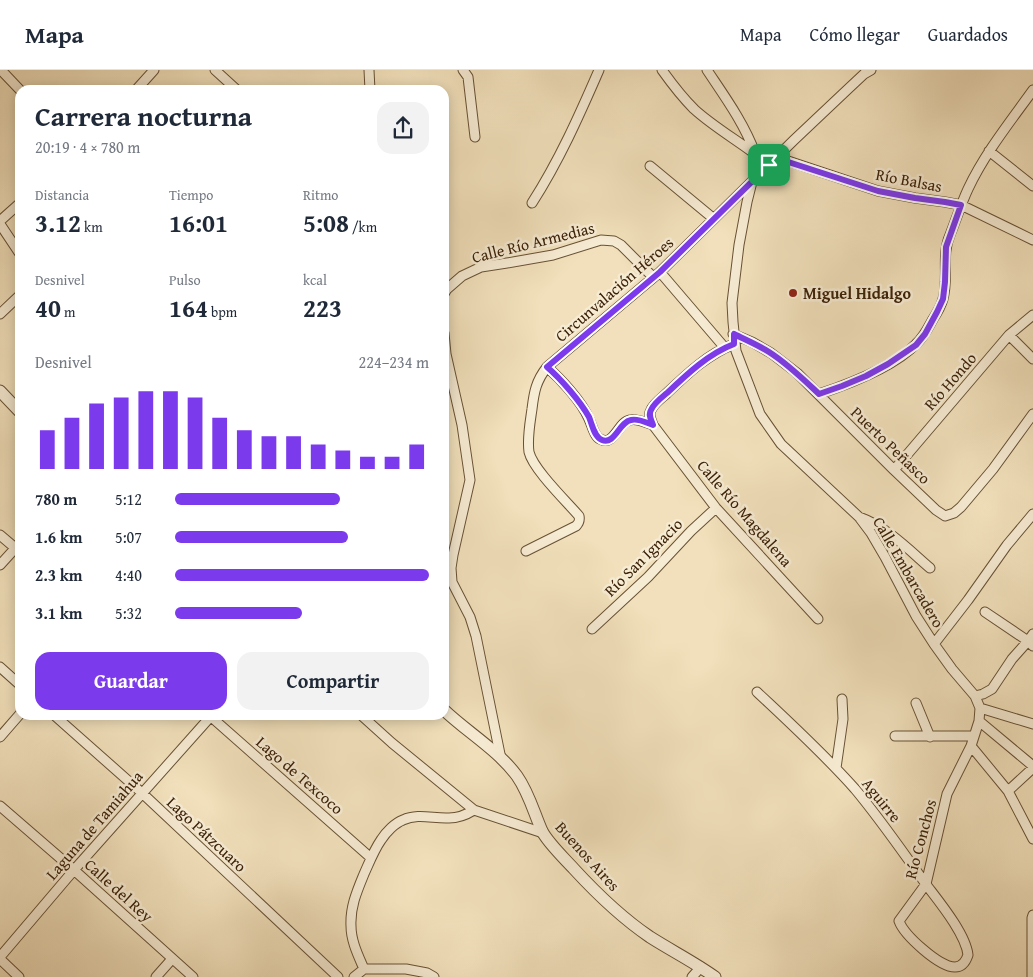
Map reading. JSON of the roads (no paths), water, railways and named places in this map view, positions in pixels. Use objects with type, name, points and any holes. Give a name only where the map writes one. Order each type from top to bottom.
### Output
[{"type":"street","points":[[1,70],[15,85]]},
{"type":"street","points":[[140,85],[154,70]]},
{"type":"street","points":[[215,70],[232,85]]},
{"type":"street","points":[[369,70],[370,85]]},
{"type":"street","points":[[463,70],[468,77],[475,137]]},
{"type":"street","points":[[532,203],[563,151],[599,70]]},
{"type":"street","points":[[662,70],[681,95],[695,109],[769,165]]},
{"type":"street","points":[[707,70],[742,124],[755,153]]},
{"type":"street","name":"Circunvalación Héroes","points":[[526,551],[576,526],[580,519],[537,468],[530,453],[528,431],[534,392],[539,378],[547,367],[657,275],[848,89],[871,70]]},
{"type":"street","points":[[819,394],[866,376],[888,364],[916,345],[925,334],[943,299],[946,247],[968,188],[989,151],[1033,90]]},
{"type":"street","points":[[989,151],[1033,186]]},
{"type":"street","name":"Río Balsas","points":[[776,158],[878,191],[961,205],[1033,240]]},
{"type":"street","points":[[650,166],[714,219]]},
{"type":"street","name":"Calle Embarcadero","points":[[752,182],[739,245],[732,303],[734,344],[760,414],[781,444],[859,517],[885,557],[916,616],[934,644],[975,696],[980,708],[979,721]]},
{"type":"street","points":[[15,208],[0,223],[15,246]]},
{"type":"street","name":"Calle Río Armedias","points":[[449,288],[462,276],[481,267],[553,254],[601,240],[614,241],[657,275],[725,348]]},
{"type":"street","points":[[0,314],[15,300]]},
{"type":"street","name":"Río Hondo","points":[[894,470],[1009,336],[1033,315]]},
{"type":"street","name":"Puerto Peñasco","points":[[734,334],[771,353],[797,374],[894,470],[936,510],[945,516],[954,513],[961,507],[993,469],[1033,414]]},
{"type":"street","points":[[1009,336],[1033,359]]},
{"type":"street","points":[[653,425],[649,416],[656,402],[711,356],[734,344]]},
{"type":"street","points":[[449,367],[462,424],[470,480],[453,555],[451,568],[452,582],[470,617],[476,636],[501,759]]},
{"type":"street","points":[[547,367],[580,404],[600,440],[610,440],[625,422],[630,420],[653,425]]},
{"type":"street","points":[[0,391],[15,407]]},
{"type":"street","name":"Calle Río Magdalena","points":[[653,425],[716,508],[818,619]]},
{"type":"street","name":"Río San Ignacio","points":[[592,628],[648,577],[716,508]]},
{"type":"street","points":[[934,644],[1033,514]]},
{"type":"street","points":[[859,517],[872,521],[886,530],[930,568]]},
{"type":"street","points":[[0,535],[15,546]]},
{"type":"street","points":[[0,565],[15,551]]},
{"type":"street","points":[[975,696],[992,689],[1012,658],[1032,640],[985,612]]},
{"type":"street","points":[[0,668],[15,681]]},
{"type":"street","name":"Aguirre","points":[[757,692],[836,768],[884,825],[942,905],[966,942],[968,955],[966,960],[961,966],[954,968]]},
{"type":"street","points":[[836,768],[843,719],[842,699]]},
{"type":"street","points":[[916,704],[930,737]]},
{"type":"street","points":[[980,708],[1033,724]]},
{"type":"street","name":"Buenos Aires","points":[[449,714],[501,759],[517,777],[525,790],[543,833],[573,869],[617,912],[651,937],[715,977]]},
{"type":"street","points":[[0,737],[15,720]]},
{"type":"street","name":"Lago Pátzcuaro","points":[[60,720],[142,793],[338,977]]},
{"type":"street","name":"Laguna de Tamiahua","points":[[0,958],[74,870],[206,720]]},
{"type":"street","name":"Lago de Texcoco","points":[[216,720],[371,858]]},
{"type":"street","points":[[366,720],[474,810],[543,833]]},
{"type":"street","points":[[979,721],[1033,767],[1008,791]]},
{"type":"street","name":"Río Conchos","points":[[954,968],[943,964],[927,953],[899,922],[926,884],[947,794],[971,746],[979,721]]},
{"type":"street","points":[[895,736],[974,736]]},
{"type":"street","points":[[971,746],[1008,791],[1033,839]]},
{"type":"street","name":"Calle del Rey","points":[[0,806],[193,977]]},
{"type":"street","points":[[364,969],[355,946],[351,928],[351,914],[355,897],[371,858],[381,840],[392,827],[402,820],[413,817],[459,817],[474,810]]},
{"type":"street","points":[[1032,977],[1033,915]]},
{"type":"street","points":[[0,958],[19,977]]},
{"type":"street","points":[[156,977],[172,959]]},
{"type":"street","points":[[692,977],[701,967]]},
{"type":"street","points":[[354,977],[364,969],[406,970],[427,973],[434,977]]},
{"type":"place","name":"Miguel Hidalgo","points":[[793,293]]}]
